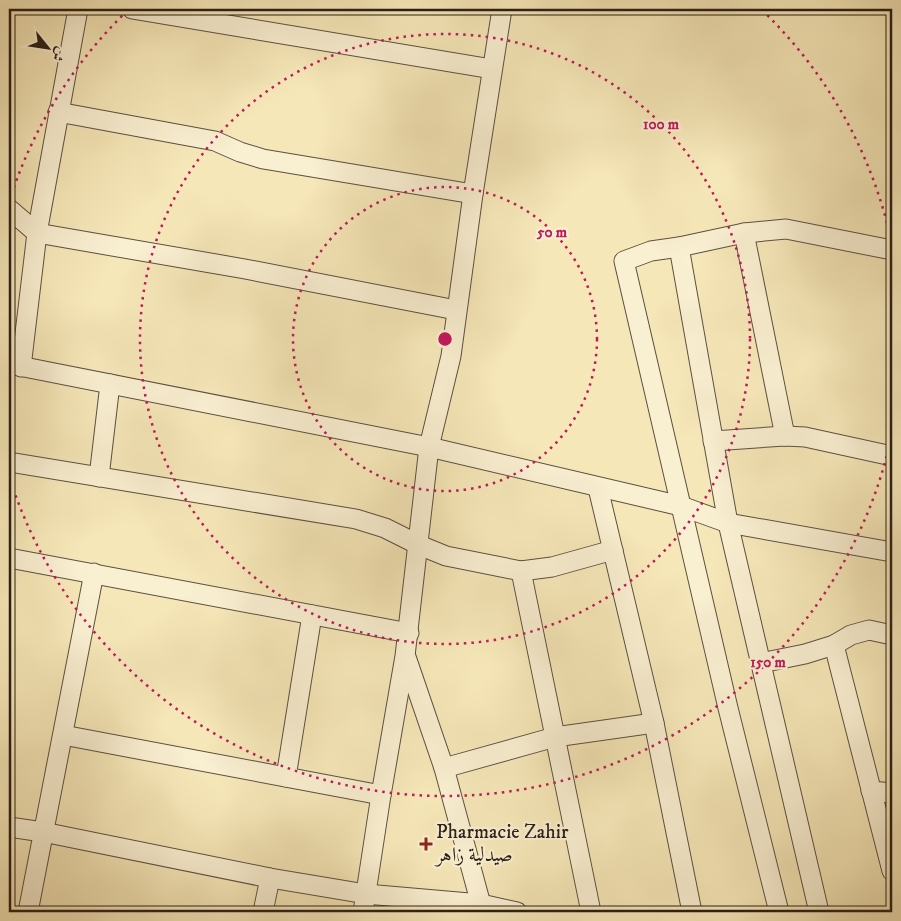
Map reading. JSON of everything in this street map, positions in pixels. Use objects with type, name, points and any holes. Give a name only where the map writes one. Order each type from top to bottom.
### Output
[{"type":"street","points":[[78,9],[58,112],[15,365],[429,447],[681,506],[728,523],[892,552]]},
{"type":"street","points":[[132,9],[492,69]]},
{"type":"street","points":[[365,903],[405,656],[429,447],[451,356],[473,194],[502,9]]},
{"type":"street","points":[[58,112],[215,141],[240,152],[263,158],[473,194]]},
{"type":"street","points":[[9,209],[37,234],[245,269],[456,310]]},
{"type":"street","points":[[779,912],[728,708],[624,261],[650,250],[679,247],[744,233],[786,228],[892,250]]},
{"type":"street","points":[[744,233],[785,436]]},
{"type":"street","points":[[679,247],[728,523],[819,912]]},
{"type":"street","points":[[100,477],[110,384]]},
{"type":"street","points":[[714,441],[785,436],[805,437],[892,456]]},
{"type":"street","points":[[9,462],[356,519],[385,528],[446,556],[521,571],[552,567],[613,550]]},
{"type":"street","points":[[598,488],[654,723],[692,912]]},
{"type":"street","points":[[9,558],[408,632]]},
{"type":"street","points":[[521,571],[591,912]]},
{"type":"street","points":[[28,912],[94,573]]},
{"type":"street","points":[[286,777],[312,615]]},
{"type":"street","points":[[761,663],[805,654],[834,644],[850,635],[869,630],[892,635]]},
{"type":"street","points":[[834,644],[892,871]]},
{"type":"street","points":[[405,656],[444,768],[482,908]]},
{"type":"street","points":[[444,768],[555,737],[654,723]]},
{"type":"street","points":[[63,735],[381,795]]},
{"type":"street","points":[[871,791],[892,793]]},
{"type":"street","points":[[9,827],[43,832],[270,878],[365,903],[482,908],[518,912]]},
{"type":"street","points":[[263,912],[270,878]]},
{"type":"place","name":"Pharmacie Zahir صيدلية زاهر","points":[[426,844]]}]
